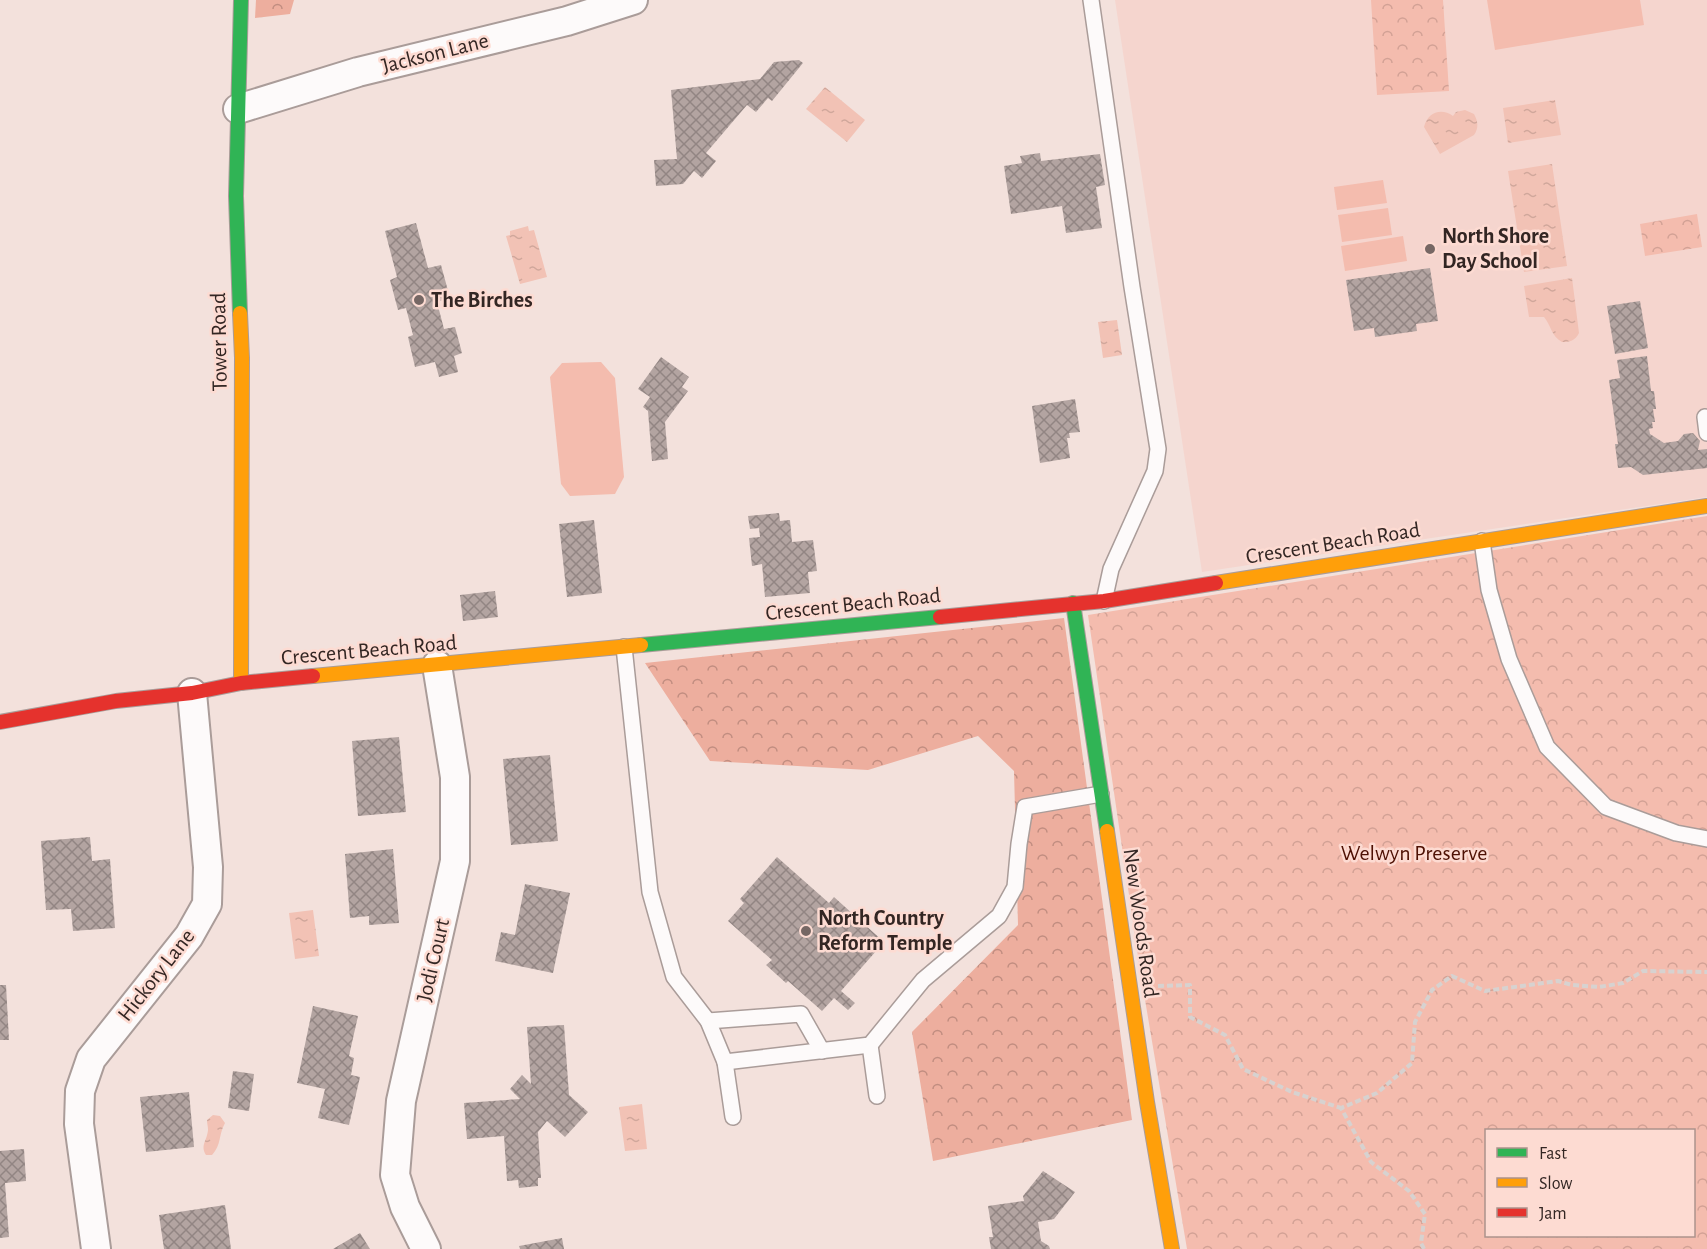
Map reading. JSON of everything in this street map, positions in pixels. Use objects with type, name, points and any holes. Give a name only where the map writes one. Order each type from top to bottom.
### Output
[{"type":"street","name":"Tower Road","points":[[241,683],[242,358],[236,196],[242,0]]},
{"type":"street","name":"Jackson Lane","points":[[238,109],[358,72],[567,21],[633,0]]},
{"type":"street","name":"Crescent Beach Road","points":[[0,722],[116,701],[192,693],[241,683],[1104,600],[1707,506]]},
{"type":"street","name":"New Woods Road","points":[[1073,603],[1147,1102],[1172,1249]]},
{"type":"street","name":"Jodi Court","points":[[426,1249],[405,1207],[395,1174],[401,1101],[455,861],[455,777],[437,665]]},
{"type":"street","name":"Hickory Lane","points":[[96,1249],[79,1124],[80,1091],[91,1059],[189,936],[207,904],[208,867],[192,693]]},
{"type":"lane","points":[[1091,0],[1132,287],[1158,449],[1155,471],[1111,569],[1104,600]]},
{"type":"lane","points":[[1706,416],[1707,433]]},
{"type":"lane","points":[[1482,541],[1489,590],[1509,659],[1547,747],[1606,807],[1676,833],[1707,839]]},
{"type":"lane","points":[[624,647],[650,892],[674,977],[708,1021],[725,1062],[733,1117]]},
{"type":"lane","points":[[725,1062],[870,1045],[923,980],[999,916],[1015,887],[1018,844],[1025,807],[1101,794]]},
{"type":"lane","points":[[708,1021],[801,1014],[822,1051]]},
{"type":"lane","points":[[870,1045],[877,1096]]},
{"type":"path","points":[[1130,987],[1190,985],[1190,1017],[1225,1035],[1242,1069],[1292,1092],[1341,1108],[1377,1093],[1412,1063],[1415,1022],[1432,990],[1452,976],[1485,992],[1558,981],[1572,985],[1599,987],[1623,983],[1643,971],[1707,972]]},
{"type":"path","points":[[1341,1108],[1371,1162],[1409,1191],[1425,1214],[1420,1243],[1424,1249]]},
{"type":"shaded area","name":"North Shore Day School","points":[[1115,0],[1707,0],[1707,497],[1202,572]]},
{"type":"green space","points":[[256,0],[294,0],[290,14],[255,18]]},
{"type":"green space","points":[[1371,0],[1443,0],[1449,91],[1377,95]]},
{"type":"green space","points":[[1487,0],[1640,0],[1644,25],[1495,50]]},
{"type":"green space","points":[[1383,180],[1387,203],[1337,210],[1334,187]]},
{"type":"green space","points":[[1388,208],[1392,235],[1342,242],[1338,215]]},
{"type":"green space","points":[[1697,214],[1702,247],[1645,256],[1640,224]]},
{"type":"green space","points":[[1403,236],[1407,261],[1345,271],[1341,246]]},
{"type":"green space","points":[[601,362],[615,378],[624,477],[615,494],[570,496],[561,484],[550,377],[562,363]]},
{"type":"green space","name":"Welwyn Preserve","points":[[1707,516],[1707,1249],[1187,1249],[1140,970],[1088,615]]},
{"type":"green space","points":[[1064,618],[1132,1120],[933,1161],[912,1032],[1018,925],[1014,771],[978,736],[868,770],[710,761],[645,663]]},
{"type":"water","points":[[825,87],[865,120],[847,142],[806,109]]},
{"type":"water","points":[[1555,100],[1561,135],[1508,143],[1503,108]]},
{"type":"water","points":[[1465,110],[1474,114],[1477,124],[1476,132],[1440,154],[1424,127],[1428,118],[1439,112],[1453,116],[1456,112]]},
{"type":"water","points":[[1552,164],[1567,266],[1524,272],[1508,171]]},
{"type":"water","points":[[528,226],[529,231],[534,230],[547,277],[520,284],[506,236],[510,235],[510,231]]},
{"type":"water","points":[[1572,278],[1579,333],[1576,338],[1562,342],[1556,337],[1544,317],[1529,317],[1524,286]]},
{"type":"water","points":[[1117,320],[1122,355],[1103,358],[1098,322]]},
{"type":"water","points":[[313,910],[319,956],[295,959],[289,913]]},
{"type":"water","points":[[642,1104],[647,1149],[625,1151],[619,1107]]},
{"type":"water","points":[[213,1115],[220,1116],[225,1123],[215,1151],[212,1155],[206,1155],[204,1143],[208,1130],[207,1120]]},
{"type":"building","points":[[799,60],[803,63],[772,101],[768,98],[756,112],[747,105],[706,153],[716,161],[702,178],[694,171],[683,184],[656,186],[654,160],[677,159],[671,90],[760,79],[774,62]]},
{"type":"building","points":[[1040,153],[1041,161],[1100,154],[1105,185],[1096,187],[1102,228],[1066,233],[1062,206],[1011,214],[1004,166],[1022,163],[1020,156]]},
{"type":"building","name":"The Birches","points":[[416,223],[428,268],[441,265],[450,298],[437,302],[444,329],[455,327],[462,353],[454,356],[458,372],[439,377],[435,362],[415,367],[408,337],[413,335],[406,308],[398,310],[390,280],[397,277],[385,231]]},
{"type":"building","points":[[1430,268],[1438,321],[1416,324],[1417,331],[1375,337],[1374,328],[1354,331],[1346,280]]},
{"type":"building","points":[[1640,301],[1648,348],[1615,354],[1607,306]]},
{"type":"building","points":[[1647,356],[1651,391],[1654,391],[1656,409],[1653,409],[1655,422],[1652,422],[1653,428],[1649,429],[1650,434],[1664,443],[1678,441],[1684,434],[1693,433],[1700,441],[1698,450],[1707,449],[1707,468],[1643,475],[1631,467],[1618,468],[1615,444],[1618,444],[1609,380],[1620,378],[1617,360]]},
{"type":"building","points":[[661,357],[689,377],[682,387],[688,391],[665,422],[668,459],[652,461],[648,411],[643,407],[650,397],[638,389]]},
{"type":"building","points":[[1075,399],[1080,432],[1069,433],[1070,438],[1067,438],[1070,458],[1040,463],[1032,406]]},
{"type":"building","points":[[779,513],[780,521],[790,520],[792,542],[813,540],[817,571],[808,572],[810,593],[765,597],[762,564],[752,566],[749,538],[760,537],[759,528],[750,529],[748,516]]},
{"type":"building","points":[[594,520],[602,593],[567,597],[559,524]]},
{"type":"building","points":[[495,591],[498,617],[463,621],[460,595]]},
{"type":"building","points":[[399,737],[406,812],[358,816],[352,741]]},
{"type":"building","points":[[550,755],[558,841],[511,845],[503,759]]},
{"type":"building","points":[[90,837],[92,861],[110,859],[115,928],[73,931],[71,909],[46,910],[41,841]]},
{"type":"building","points":[[393,849],[399,923],[369,925],[369,916],[350,918],[345,854]]},
{"type":"building","name":"North Country Reform Temple","points":[[777,857],[829,903],[834,897],[884,942],[841,991],[855,1003],[848,1010],[834,998],[822,1011],[766,965],[772,960],[728,921],[744,903],[740,899]]},
{"type":"building","points":[[525,884],[570,893],[553,973],[495,961],[501,932],[515,935]]},
{"type":"building","points":[[0,985],[6,985],[9,1040],[0,1040]]},
{"type":"building","points":[[313,1006],[358,1016],[349,1056],[354,1058],[351,1075],[360,1077],[349,1125],[318,1118],[325,1089],[297,1083]]},
{"type":"building","points":[[564,1025],[569,1095],[588,1112],[565,1137],[547,1121],[538,1132],[541,1178],[538,1178],[538,1186],[519,1188],[518,1180],[507,1181],[504,1136],[467,1139],[464,1103],[520,1099],[510,1089],[522,1075],[531,1084],[527,1027]]},
{"type":"building","points":[[233,1071],[254,1074],[249,1111],[228,1108]]},
{"type":"building","points":[[189,1092],[194,1147],[146,1152],[140,1097]]},
{"type":"building","points":[[24,1149],[26,1181],[5,1183],[9,1237],[0,1238],[0,1151]]},
{"type":"building","points":[[1043,1171],[1075,1192],[1054,1219],[1038,1222],[1041,1241],[1050,1249],[991,1249],[989,1237],[993,1237],[988,1206],[1024,1201],[1023,1196]]},
{"type":"building","points":[[225,1205],[231,1249],[164,1249],[159,1215]]},
{"type":"building","points":[[360,1233],[370,1249],[333,1249]]},
{"type":"building","points":[[562,1238],[564,1249],[520,1249],[519,1246]]},
{"type":"traffic: fast","points":[[240,313],[236,196],[241,0]]},
{"type":"traffic: fast","points":[[1073,603],[1107,831]]},
{"type":"traffic: fast","points":[[641,645],[940,617]]},
{"type":"traffic: slow","points":[[240,313],[242,358],[241,683]]},
{"type":"traffic: slow","points":[[1216,583],[1707,506]]},
{"type":"traffic: slow","points":[[313,676],[641,645]]},
{"type":"traffic: slow","points":[[1107,831],[1147,1102],[1172,1249]]},
{"type":"traffic: jam","points":[[940,617],[1104,601],[1216,583]]},
{"type":"traffic: jam","points":[[0,722],[116,701],[192,693],[241,683],[313,676]]},
{"type":"place","name":"North Shore Day School","points":[[1430,249]]},
{"type":"place","name":"The Birches","points":[[419,300]]},
{"type":"place","name":"North Country Reform Temple","points":[[806,931]]}]
